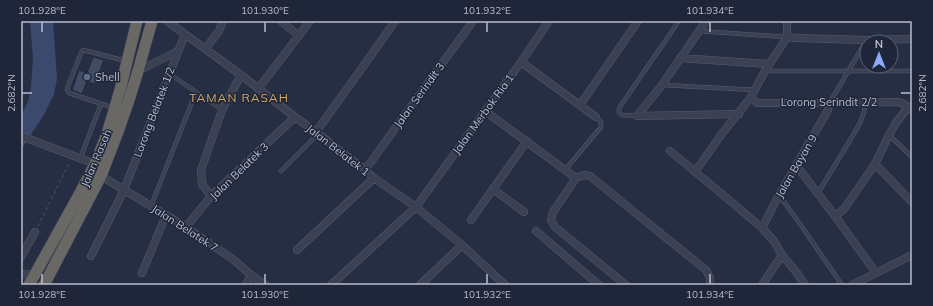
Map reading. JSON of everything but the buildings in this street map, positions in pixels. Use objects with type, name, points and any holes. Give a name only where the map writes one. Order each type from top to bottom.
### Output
[{"type":"highway","name":"Jalan Rasah","points":[[29,285],[95,164],[107,134],[115,108],[137,21]]},
{"type":"highway","name":"Jalan Rasah","points":[[44,285],[100,176],[119,129],[138,71],[152,21]]},
{"type":"street","name":"Jalan Belatek 1","points":[[167,21],[241,75],[374,178],[416,207],[462,245],[505,285]]},
{"type":"street","points":[[205,49],[219,31],[223,21]]},
{"type":"street","points":[[281,21],[299,36]]},
{"type":"street","points":[[258,89],[310,21]]},
{"type":"street","points":[[317,133],[395,21]]},
{"type":"street","name":"Jalan Serindit 3","points":[[365,170],[473,21]]},
{"type":"street","name":"Jalan Merbok Ria 1","points":[[331,285],[416,207],[549,21]]},
{"type":"street","points":[[580,105],[638,21]]},
{"type":"street","points":[[636,116],[662,85],[706,21]]},
{"type":"street","points":[[695,172],[721,135],[751,98],[769,64],[787,36],[787,21]]},
{"type":"street","name":"Lorong Belatek 1/2","points":[[91,256],[124,190],[185,34]]},
{"type":"street","points":[[787,36],[796,38],[859,40]]},
{"type":"street","points":[[899,39],[912,39]]},
{"type":"street","points":[[138,71],[178,51]]},
{"type":"street","points":[[680,58],[769,64]]},
{"type":"street","points":[[521,62],[596,117]]},
{"type":"street","points":[[211,196],[202,184],[201,170],[222,110],[241,75]]},
{"type":"street","name":"Lorong Serindit 2/2","points":[[751,98],[757,103],[900,102],[911,108]]},
{"type":"street","name":"Jalan Bayan 9","points":[[762,228],[779,195],[828,110],[829,103]]},
{"type":"street","points":[[835,216],[844,209],[875,164],[896,123],[911,108]]},
{"type":"street","points":[[485,111],[576,178]]},
{"type":"street","points":[[636,116],[739,114]]},
{"type":"street","name":"Jalan Belatek 3","points":[[186,227],[211,196],[295,117]]},
{"type":"street","points":[[21,136],[95,164]]},
{"type":"street","points":[[471,220],[527,141]]},
{"type":"street","points":[[670,151],[762,228],[774,241],[782,255],[805,285]]},
{"type":"street","points":[[875,164],[912,202]]},
{"type":"street","points":[[796,165],[876,272]]},
{"type":"street","points":[[626,285],[555,227],[551,220],[553,212],[576,178],[584,175],[590,176],[706,270],[710,278],[710,285]]},
{"type":"street","name":"Jalan Belatek 7","points":[[100,176],[186,227],[266,285]]},
{"type":"street","points":[[297,250],[374,178]]},
{"type":"street","points":[[493,189],[524,212]]},
{"type":"street","points":[[142,273],[166,215]]},
{"type":"street","points":[[536,231],[599,285]]},
{"type":"street","points":[[21,257],[35,232]]},
{"type":"street","points":[[420,285],[462,245]]},
{"type":"street","points":[[762,285],[782,255]]},
{"type":"street","points":[[852,285],[912,255]]},
{"type":"street","points":[[21,274],[35,275]]},
{"type":"street","points":[[246,285],[251,275]]},
{"type":"lane","points":[[636,116],[622,115],[619,113],[619,108],[679,21]]},
{"type":"lane","points":[[700,31],[787,36]]},
{"type":"lane","points":[[115,108],[69,94],[67,90],[83,50],[127,61]]},
{"type":"lane","points":[[829,103],[859,53]]},
{"type":"lane","points":[[765,71],[912,71]]},
{"type":"lane","points":[[169,74],[222,110]]},
{"type":"lane","points":[[662,85],[755,90]]},
{"type":"lane","points":[[151,206],[196,92]]},
{"type":"lane","points":[[818,193],[860,122],[864,112],[864,103]]},
{"type":"lane","points":[[80,159],[101,104]]},
{"type":"lane","points":[[565,170],[601,127],[601,122],[596,117]]},
{"type":"lane","points":[[281,171],[317,133]]},
{"type":"lane","points":[[889,135],[912,158]]},
{"type":"lane","points":[[779,195],[842,285]]},
{"type":"path","points":[[35,232],[73,156]]},
{"type":"water","points":[[30,21],[53,21],[57,79],[54,94],[45,113],[21,150],[21,115],[28,102],[31,87],[33,58]]},
{"type":"place","name":"Shell","points":[[87,77]]},
{"type":"district","name":"TAMAN RASAH","points":[[239,98]]}]
